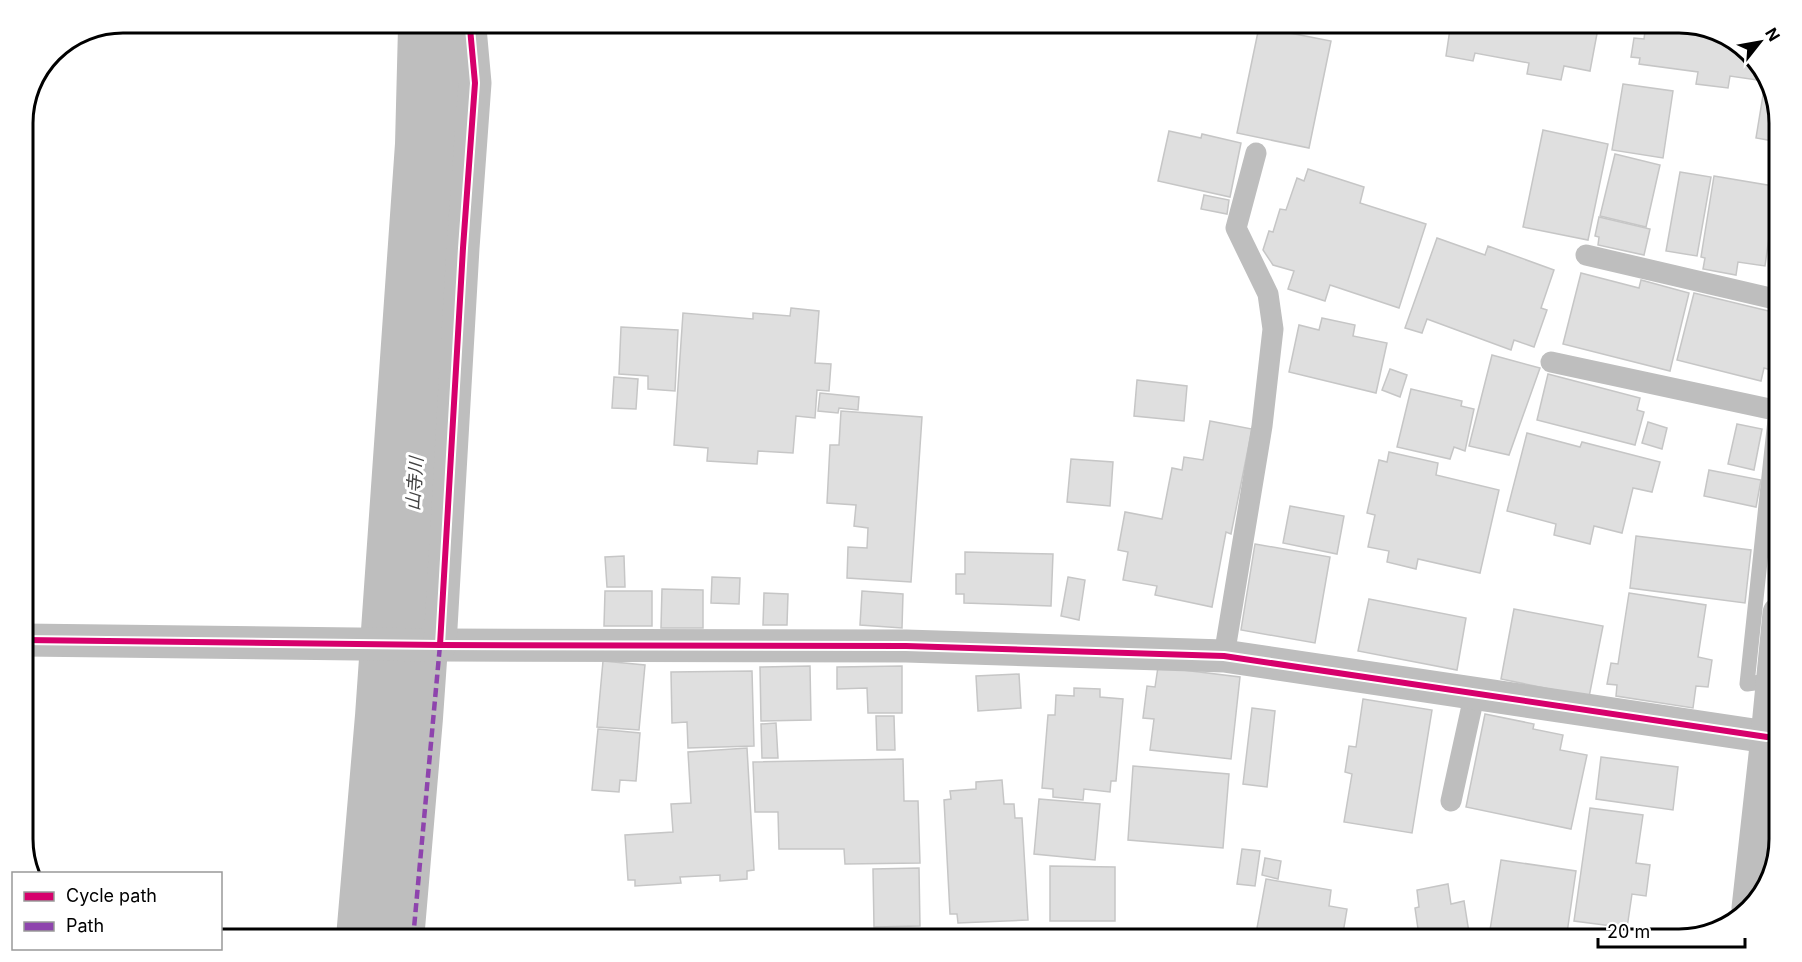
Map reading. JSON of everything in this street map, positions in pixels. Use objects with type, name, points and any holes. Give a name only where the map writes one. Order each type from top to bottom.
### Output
[{"type":"street","points":[[440,645],[475,83],[470,33]]},
{"type":"street","points":[[33,640],[440,645],[906,646],[1224,656],[1767,737]]},
{"type":"street","points":[[1749,895],[1769,726]]},
{"type":"lane","points":[[1224,656],[1262,426],[1272,329],[1269,294],[1236,228],[1256,153]]},
{"type":"lane","points":[[1586,255],[1769,298]]},
{"type":"lane","points":[[1551,362],[1769,409]]},
{"type":"lane","points":[[1451,801],[1475,692]]},
{"type":"building","points":[[1258,33],[1290,33],[1331,41],[1309,148],[1237,133]]},
{"type":"building","points":[[1449,33],[1597,33],[1590,71],[1564,66],[1561,80],[1527,74],[1529,63],[1475,53],[1473,61],[1446,56]]},
{"type":"building","points":[[1645,33],[1703,36],[1730,49],[1730,72],[1753,72],[1757,80],[1730,76],[1728,88],[1696,84],[1698,72],[1639,64],[1640,58],[1631,57],[1634,38],[1644,39]]},
{"type":"building","points":[[1623,84],[1673,91],[1663,158],[1612,150]]},
{"type":"building","points":[[1763,93],[1769,117],[1769,140],[1756,138]]},
{"type":"building","points":[[1543,130],[1608,144],[1588,240],[1523,227]]},
{"type":"building","points":[[1169,131],[1201,138],[1202,134],[1241,143],[1230,197],[1158,181]]},
{"type":"building","points":[[1615,154],[1660,165],[1646,227],[1600,216]]},
{"type":"building","points":[[1308,169],[1364,187],[1360,203],[1426,224],[1399,308],[1330,285],[1325,301],[1288,289],[1294,271],[1273,265],[1263,250],[1269,231],[1273,232],[1280,209],[1286,210],[1297,178],[1304,181]]},
{"type":"building","points":[[1680,172],[1711,177],[1697,256],[1666,251]]},
{"type":"building","points":[[1714,176],[1769,185],[1769,237],[1765,266],[1738,262],[1736,275],[1703,269],[1705,258],[1701,257]]},
{"type":"building","points":[[1204,195],[1229,200],[1227,214],[1201,209]]},
{"type":"building","points":[[1599,217],[1650,229],[1644,255],[1598,245],[1599,237],[1595,236]]},
{"type":"building","points":[[1437,238],[1485,255],[1488,246],[1554,270],[1541,308],[1547,310],[1534,347],[1514,340],[1511,350],[1427,319],[1422,333],[1405,328]]},
{"type":"building","points":[[1581,273],[1639,288],[1641,280],[1689,293],[1670,371],[1563,344]]},
{"type":"building","points":[[1694,293],[1769,311],[1769,369],[1764,368],[1761,381],[1677,360]]},
{"type":"building","points":[[791,308],[819,311],[815,363],[831,364],[829,391],[817,390],[815,418],[796,416],[793,453],[758,451],[757,464],[707,461],[708,448],[674,445],[683,313],[753,319],[753,313],[790,316]]},
{"type":"building","points":[[1322,318],[1355,325],[1353,336],[1387,343],[1376,393],[1289,372],[1299,325],[1319,330]]},
{"type":"building","points":[[621,327],[678,330],[675,391],[648,389],[648,376],[619,374]]},
{"type":"building","points":[[1492,355],[1540,368],[1509,455],[1469,446]]},
{"type":"building","points":[[1390,369],[1407,375],[1400,397],[1382,390]]},
{"type":"building","points":[[1548,374],[1640,398],[1637,410],[1644,412],[1635,445],[1537,420]]},
{"type":"building","points":[[614,377],[638,379],[636,409],[612,408]]},
{"type":"building","points":[[1137,380],[1187,386],[1184,421],[1134,416]]},
{"type":"building","points":[[1411,389],[1462,401],[1461,406],[1474,409],[1465,451],[1454,447],[1450,459],[1397,447]]},
{"type":"building","points":[[820,393],[859,397],[858,410],[839,408],[838,413],[818,411]]},
{"type":"building","points":[[841,411],[922,417],[911,582],[847,578],[848,547],[867,548],[868,528],[854,526],[856,505],[827,503],[830,445],[839,445]]},
{"type":"building","points":[[1210,421],[1252,429],[1231,534],[1226,532],[1212,607],[1155,595],[1157,586],[1123,580],[1128,552],[1118,550],[1125,512],[1162,519],[1172,468],[1182,470],[1184,457],[1203,460]]},
{"type":"building","points":[[1648,422],[1667,428],[1662,449],[1642,443]]},
{"type":"building","points":[[1737,424],[1762,429],[1754,470],[1728,464]]},
{"type":"building","points":[[1527,433],[1580,447],[1582,442],[1660,462],[1652,492],[1633,488],[1622,533],[1594,526],[1590,544],[1554,535],[1556,524],[1507,511]]},
{"type":"building","points":[[1389,452],[1438,463],[1436,475],[1499,490],[1480,573],[1418,559],[1416,569],[1387,562],[1389,551],[1368,547],[1375,515],[1367,513],[1379,460],[1387,462]]},
{"type":"building","points":[[1071,459],[1113,462],[1110,506],[1067,502]]},
{"type":"building","points":[[1709,470],[1761,480],[1756,507],[1704,496]]},
{"type":"building","points":[[1290,506],[1344,516],[1337,554],[1283,543]]},
{"type":"building","points":[[1636,536],[1751,550],[1745,603],[1630,588]]},
{"type":"building","points":[[1255,544],[1330,557],[1315,643],[1241,630]]},
{"type":"building","points":[[965,552],[1053,554],[1051,606],[964,603],[964,594],[956,594],[956,574],[965,574]]},
{"type":"building","points":[[624,556],[625,587],[607,587],[605,557]]},
{"type":"building","points":[[712,577],[740,578],[739,604],[711,603]]},
{"type":"building","points":[[1068,577],[1085,580],[1079,620],[1061,616]]},
{"type":"building","points":[[662,589],[703,590],[703,628],[661,628]]},
{"type":"building","points":[[605,591],[652,591],[652,626],[604,626]]},
{"type":"building","points":[[862,591],[903,594],[902,628],[860,625]]},
{"type":"building","points":[[764,593],[788,594],[787,625],[763,625]]},
{"type":"building","points":[[1629,593],[1706,605],[1698,657],[1712,660],[1708,687],[1696,686],[1693,708],[1616,696],[1617,685],[1607,684],[1611,663],[1618,664]]},
{"type":"building","points":[[1369,599],[1466,618],[1457,670],[1358,651]]},
{"type":"building","points":[[1514,609],[1603,626],[1589,697],[1501,679]]},
{"type":"building","points":[[603,661],[645,665],[639,730],[597,727]]},
{"type":"building","points":[[810,666],[811,720],[761,721],[760,667]]},
{"type":"building","points":[[902,666],[902,713],[868,713],[867,688],[837,689],[837,667]]},
{"type":"building","points":[[1158,667],[1240,677],[1231,759],[1150,750],[1154,719],[1143,718],[1147,686],[1155,687]]},
{"type":"building","points":[[752,671],[754,746],[688,748],[687,722],[672,723],[671,672]]},
{"type":"building","points":[[1019,674],[1021,708],[978,711],[976,676]]},
{"type":"building","points":[[1074,688],[1100,689],[1100,697],[1123,699],[1116,781],[1111,781],[1110,792],[1084,789],[1083,800],[1053,797],[1053,789],[1042,788],[1048,715],[1055,715],[1056,695],[1074,696]]},
{"type":"building","points":[[1363,699],[1432,710],[1412,833],[1344,822],[1352,774],[1345,772],[1349,746],[1356,747]]},
{"type":"building","points":[[1252,708],[1275,711],[1267,787],[1243,784]]},
{"type":"building","points":[[1485,714],[1534,724],[1533,729],[1563,735],[1560,750],[1587,755],[1571,829],[1466,807]]},
{"type":"building","points":[[876,716],[894,716],[895,750],[877,750]]},
{"type":"building","points":[[776,723],[778,758],[762,758],[761,724]]},
{"type":"building","points":[[598,729],[640,733],[636,781],[620,780],[619,792],[592,790]]},
{"type":"building","points":[[747,748],[754,870],[747,871],[747,879],[720,881],[720,875],[680,877],[681,883],[635,886],[635,880],[628,880],[625,835],[673,832],[671,804],[691,803],[688,752]]},
{"type":"building","points":[[1601,757],[1678,767],[1673,810],[1596,799]]},
{"type":"building","points":[[903,759],[904,801],[918,801],[920,863],[845,864],[844,849],[779,849],[778,812],[755,812],[753,762]]},
{"type":"building","points":[[1133,766],[1229,774],[1223,848],[1128,840]]},
{"type":"building","points":[[1002,780],[1004,804],[1014,804],[1015,818],[1022,818],[1028,920],[958,923],[957,914],[950,914],[944,800],[951,799],[950,791],[976,789],[976,782]]},
{"type":"building","points":[[1039,799],[1100,804],[1095,860],[1034,854]]},
{"type":"building","points":[[1590,808],[1643,815],[1636,863],[1650,865],[1646,896],[1632,894],[1627,928],[1574,921]]},
{"type":"building","points":[[1242,849],[1260,851],[1255,886],[1237,884]]},
{"type":"building","points":[[1265,858],[1281,861],[1278,879],[1262,875]]},
{"type":"building","points":[[1501,860],[1576,871],[1568,929],[1490,929]]},
{"type":"building","points":[[1050,866],[1115,867],[1115,921],[1050,921]]},
{"type":"building","points":[[919,868],[920,926],[874,927],[873,869]]},
{"type":"building","points":[[1266,879],[1331,890],[1329,906],[1347,909],[1344,929],[1257,929]]},
{"type":"building","points":[[1448,884],[1451,904],[1464,901],[1468,929],[1418,929],[1415,908],[1419,907],[1417,890]]},
{"type":"waterway","name":"山寺川","points":[[381,929],[399,717],[439,145],[442,33]]},
{"type":"waterway","points":[[1769,476],[1747,684],[1769,681]]},
{"type":"marked path","points":[[414,929],[440,645]]},
{"type":"cycle path","points":[[440,645],[475,83],[470,33]]},
{"type":"cycle path","points":[[33,640],[440,645],[906,646],[1224,656],[1767,737]]}]
